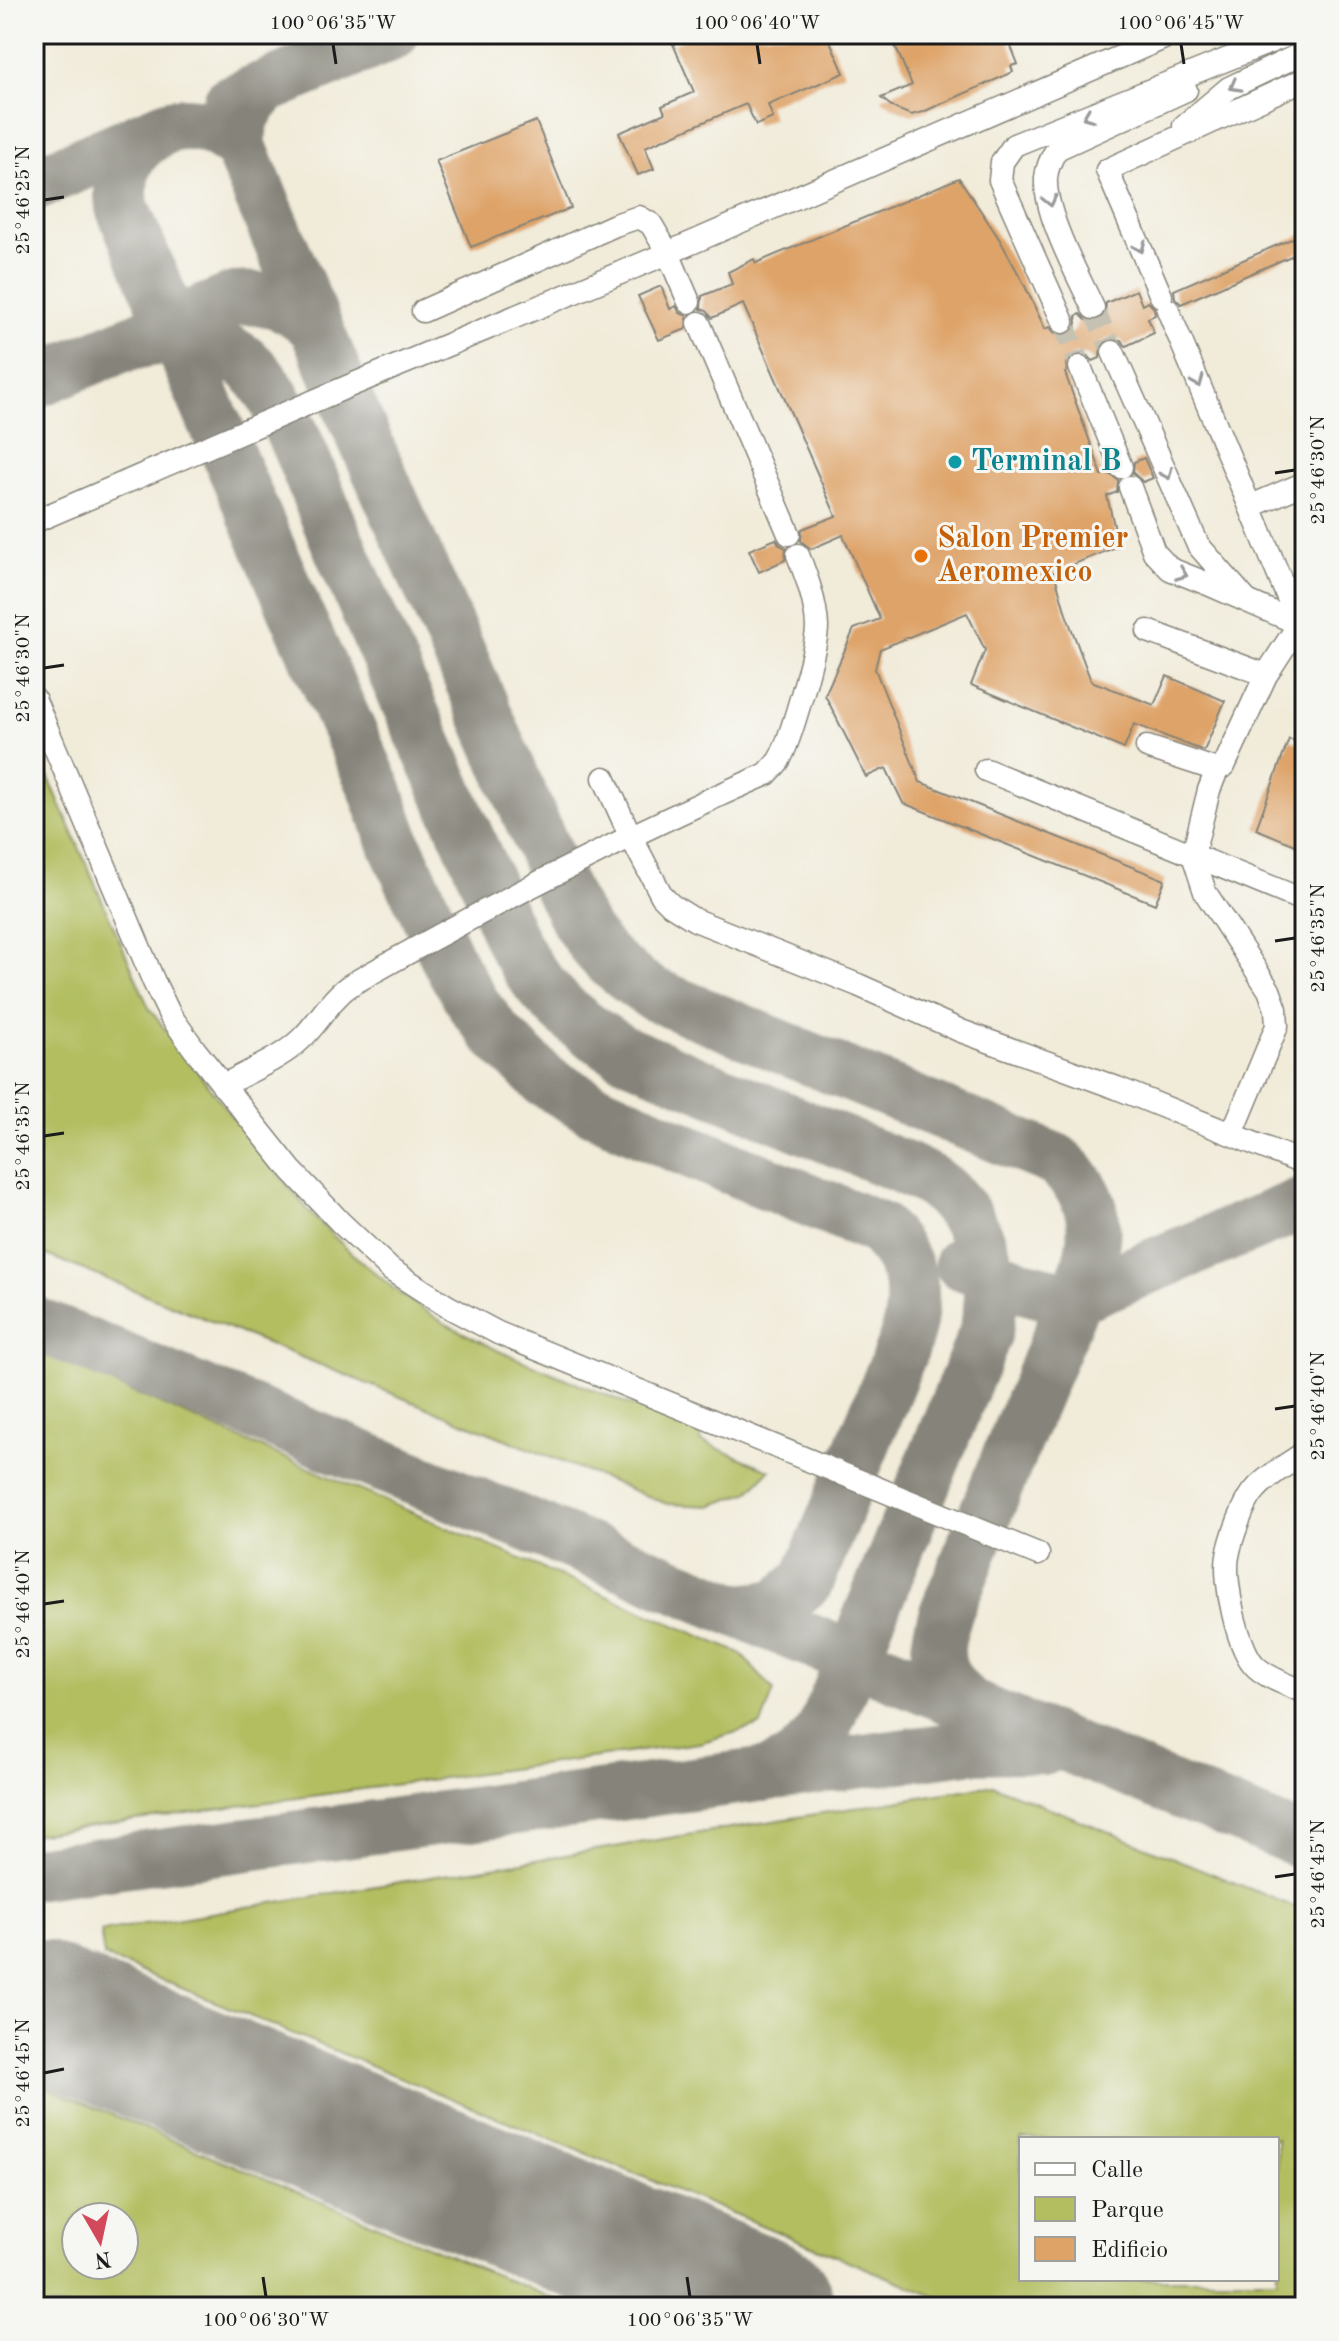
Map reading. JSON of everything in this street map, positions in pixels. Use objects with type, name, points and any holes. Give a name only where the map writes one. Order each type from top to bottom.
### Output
[{"type":"street","points":[[35,517],[668,253],[1173,34]]},
{"type":"street","points":[[1063,322],[1000,180],[1002,162],[1014,145],[1290,34]]},
{"type":"street","points":[[1093,308],[1047,199],[1049,161],[1057,149],[1176,96],[1251,50]]},
{"type":"street","points":[[1257,101],[1274,76],[1297,56]]},
{"type":"street","points":[[1162,145],[1229,88],[1297,56]]},
{"type":"street","points":[[1302,625],[1107,170],[1305,79]]},
{"type":"street","points":[[423,311],[639,217],[651,224],[668,253],[689,302]]},
{"type":"street","points":[[223,1086],[294,1046],[316,1025],[341,991],[352,984],[554,873],[630,835],[767,774],[780,759],[788,741],[814,647],[817,630],[811,590],[699,323]]},
{"type":"street","points":[[1113,352],[1198,545],[1246,600]]},
{"type":"street","points":[[1080,367],[1154,552],[1170,569],[1302,625]]},
{"type":"street","points":[[1251,506],[1304,486]]},
{"type":"street","points":[[1232,1134],[1277,1026],[1276,1009],[1269,990],[1205,892],[1193,855],[1217,770],[1229,759],[1266,675],[1302,625]]},
{"type":"street","points":[[1148,631],[1266,675]]},
{"type":"street","points":[[34,698],[170,1015],[291,1170],[391,1270],[447,1306],[498,1333],[1038,1554]]},
{"type":"street","points":[[1147,747],[1217,770]]},
{"type":"street","points":[[986,770],[1305,901]]},
{"type":"street","points":[[604,778],[662,896],[695,920],[858,985],[961,1031],[1117,1088],[1305,1164]]},
{"type":"street","points":[[1305,1452],[1254,1491],[1227,1558],[1227,1578],[1237,1627],[1245,1652],[1254,1666],[1305,1692]]},
{"type":"green space","points":[[34,744],[149,1008],[312,1215],[399,1293],[444,1323],[501,1352],[702,1434],[700,1441],[770,1470],[748,1493],[710,1506],[667,1504],[34,1250]]},
{"type":"green space","points":[[34,1350],[740,1653],[774,1691],[761,1725],[699,1743],[34,1834]]},
{"type":"green space","points":[[993,1785],[1305,1911],[1305,2307],[961,2307],[103,1956],[101,1931]]},
{"type":"green space","points":[[34,2082],[573,2307],[38,2307],[34,2299]]},
{"type":"building","points":[[696,34],[827,34],[844,73],[768,105],[773,118],[756,125],[746,104],[645,147],[654,169],[638,175],[619,133],[665,113],[662,106],[694,92],[673,44]]},
{"type":"building","points":[[890,34],[1006,34],[1018,64],[1011,66],[1013,72],[911,115],[881,98],[912,85]]},
{"type":"building","points":[[536,121],[571,208],[471,247],[436,161]]},
{"type":"building","name":"Terminal B","points":[[959,178],[1000,240],[1045,329],[1050,327],[1055,334],[1068,335],[1075,330],[1076,316],[1080,314],[1086,320],[1098,321],[1105,315],[1106,303],[1136,290],[1142,305],[1148,302],[1154,308],[1155,315],[1148,318],[1154,333],[1126,346],[1121,340],[1108,339],[1101,344],[1100,358],[1093,361],[1088,356],[1075,354],[1066,364],[1065,373],[1102,475],[1108,473],[1118,480],[1117,492],[1107,496],[1119,546],[1054,572],[1091,681],[1154,705],[1167,676],[1225,701],[1204,751],[1134,724],[1124,749],[971,685],[985,650],[967,613],[880,649],[875,669],[920,782],[1165,880],[1155,904],[903,803],[886,768],[866,777],[825,695],[854,629],[880,619],[843,535],[811,549],[801,541],[802,529],[836,516],[743,304],[712,318],[701,309],[702,296],[732,284],[728,272]]},
{"type":"building","points":[[1305,233],[1305,250],[1181,304],[1175,298],[1174,290]]},
{"type":"building","points":[[661,286],[670,309],[676,306],[680,313],[687,316],[686,329],[659,340],[638,296]]},
{"type":"building","points":[[1144,458],[1153,478],[1143,482],[1133,473],[1134,462]]},
{"type":"building","points":[[776,539],[786,548],[785,560],[759,572],[749,550]]},
{"type":"building","points":[[1289,739],[1305,745],[1305,849],[1256,829]]},
{"type":"taxiway","points":[[230,102],[392,34]]},
{"type":"taxiway","points":[[264,89],[244,115],[240,147],[342,389],[554,873],[592,942],[617,968],[653,994],[1056,1160],[1086,1196],[1093,1223],[1087,1270],[950,1602],[939,1638],[940,1666],[951,1687],[968,1706]]},
{"type":"taxiway","points":[[240,147],[203,126],[178,125],[160,130],[130,155],[121,183],[122,207],[375,788],[396,847],[450,964],[476,1008],[497,1035],[545,1081],[592,1108],[682,1148],[880,1229],[907,1269],[912,1311],[904,1344],[808,1580],[778,1606],[741,1611]]},
{"type":"taxiway","points":[[34,184],[155,132]]},
{"type":"taxiway","points":[[34,382],[234,299],[280,303],[317,329]]},
{"type":"taxiway","points":[[127,345],[174,338],[204,341],[233,353],[246,363],[271,393],[293,434],[508,932],[526,966],[551,998],[585,1027],[623,1052],[930,1181],[958,1206],[975,1233],[990,1276],[990,1312],[985,1334],[822,1733],[797,1759],[764,1775]]},
{"type":"taxiway","points":[[961,1263],[1032,1289],[1076,1297],[1305,1203]]},
{"type":"taxiway","points":[[34,1323],[1305,1843]]},
{"type":"taxiway","points":[[34,1873],[967,1747],[1045,1748]]},
{"type":"taxiway","points":[[34,2003],[52,2014]]},
{"type":"runway","points":[[34,2007],[766,2307]]},
{"type":"tunnel","points":[[1093,308],[1113,352]]},
{"type":"tunnel","points":[[1063,322],[1080,367]]},
{"type":"place","name":"Terminal B","points":[[955,462]]},
{"type":"place","name":"Salon Premier Aeromexico","points":[[921,556]]}]
